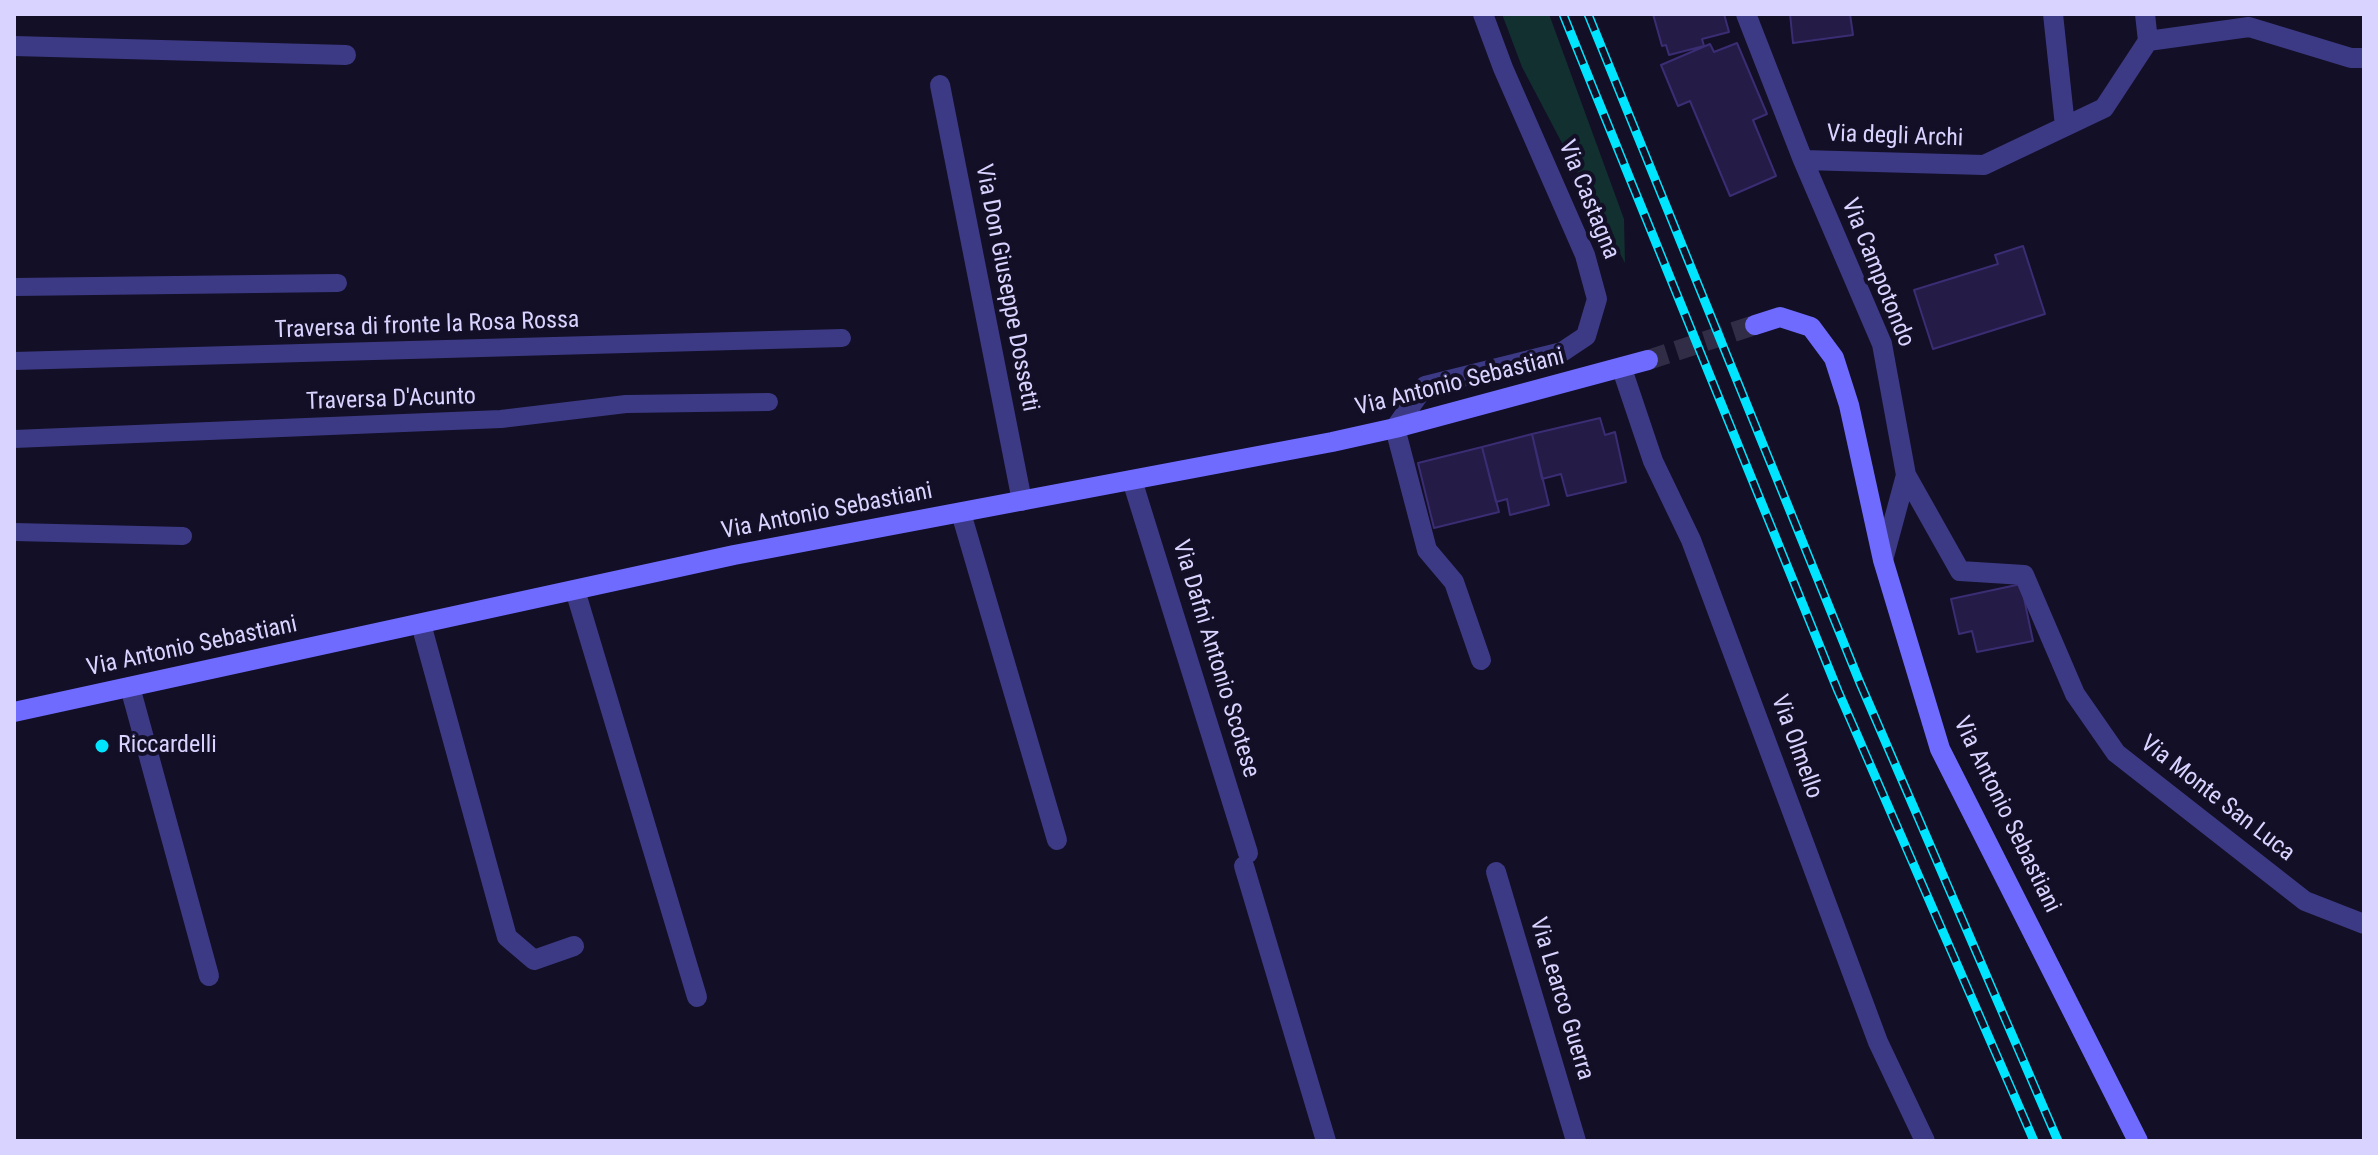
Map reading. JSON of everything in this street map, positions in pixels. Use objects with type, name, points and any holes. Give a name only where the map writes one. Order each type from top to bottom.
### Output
[{"type":"street","name":"Via Castagna","points":[[1395,428],[1425,386],[1562,352],[1586,336],[1597,299],[1585,255],[1503,68],[1483,14]]},
{"type":"street","name":"Via Campotondo","points":[[1746,14],[1803,160],[1882,344],[1906,475],[1883,560]]},
{"type":"street","points":[[2053,14],[2065,126]]},
{"type":"street","points":[[2145,14],[2148,41],[2249,27],[2351,58],[2364,58]]},
{"type":"street","name":"Via degli Archi","points":[[1803,160],[1984,165],[2104,108],[2148,41]]},
{"type":"street","points":[[14,46],[346,55]]},
{"type":"street","name":"Via Don Giuseppe Dossetti","points":[[940,85],[1022,501]]},
{"type":"street","name":"Via Antonio Sebastiani","points":[[1755,325],[1780,317],[1811,327],[1834,358],[1849,405],[1883,560],[1940,749],[2138,1141]]},
{"type":"street","name":"Via Antonio Sebastiani","points":[[14,712],[734,555],[1395,428],[1648,360]]},
{"type":"street","name":"Via Olmello","points":[[1622,369],[1653,461],[1691,540],[1878,1042],[1925,1141]]},
{"type":"street","points":[[1395,428],[1427,550],[1454,582],[1481,660]]},
{"type":"street","name":"Via Monte San Luca","points":[[1906,475],[1960,571],[2024,575],[2075,694],[2116,753],[2305,901],[2364,924]]},
{"type":"street","name":"Via Dafni Antonio Scotese","points":[[1132,480],[1246,859],[1326,1141]]},
{"type":"street","points":[[961,513],[1057,840]]},
{"type":"street","points":[[575,590],[697,997]]},
{"type":"street","points":[[421,624],[507,937],[534,960],[574,946]]},
{"type":"street","points":[[130,687],[209,976]]},
{"type":"street","name":"Via Learco Guerra","points":[[1496,872],[1576,1141]]},
{"type":"lane","points":[[14,287],[338,283]]},
{"type":"lane","name":"Traversa di fronte la Rosa Rossa","points":[[14,361],[842,338]]},
{"type":"lane","name":"Traversa D'Acunto","points":[[14,439],[501,419],[626,404],[769,402]]},
{"type":"lane","points":[[14,532],[183,536]]},
{"type":"green space","points":[[1502,14],[1549,14],[1624,219],[1625,263],[1522,67]]},
{"type":"building","points":[[1653,14],[1724,14],[1729,32],[1702,39],[1704,46],[1669,55],[1666,45],[1662,46]]},
{"type":"building","points":[[1790,14],[1850,14],[1853,35],[1793,43]]},
{"type":"building","points":[[1737,43],[1767,114],[1753,120],[1776,176],[1730,196],[1690,101],[1678,106],[1661,65],[1710,44],[1714,52]]},
{"type":"building","points":[[2023,246],[2045,314],[1933,349],[1914,290],[1998,264],[1995,255]]},
{"type":"building","points":[[1600,418],[1605,435],[1615,432],[1626,482],[1567,496],[1561,474],[1542,479],[1532,434]]},
{"type":"building","points":[[1532,434],[1549,505],[1510,515],[1507,499],[1496,502],[1482,447]]},
{"type":"building","points":[[1482,447],[1499,512],[1434,528],[1418,463]]},
{"type":"building","points":[[2021,584],[2033,641],[1977,652],[1972,631],[1959,634],[1951,599]]},
{"type":"tunnel","points":[[1648,360],[1755,325]]},
{"type":"railway","points":[[1563,14],[1838,691],[2034,1141]]},
{"type":"railway","points":[[1588,14],[1860,683],[2058,1141]]},
{"type":"place","name":"Riccardelli","points":[[102,746]]}]
